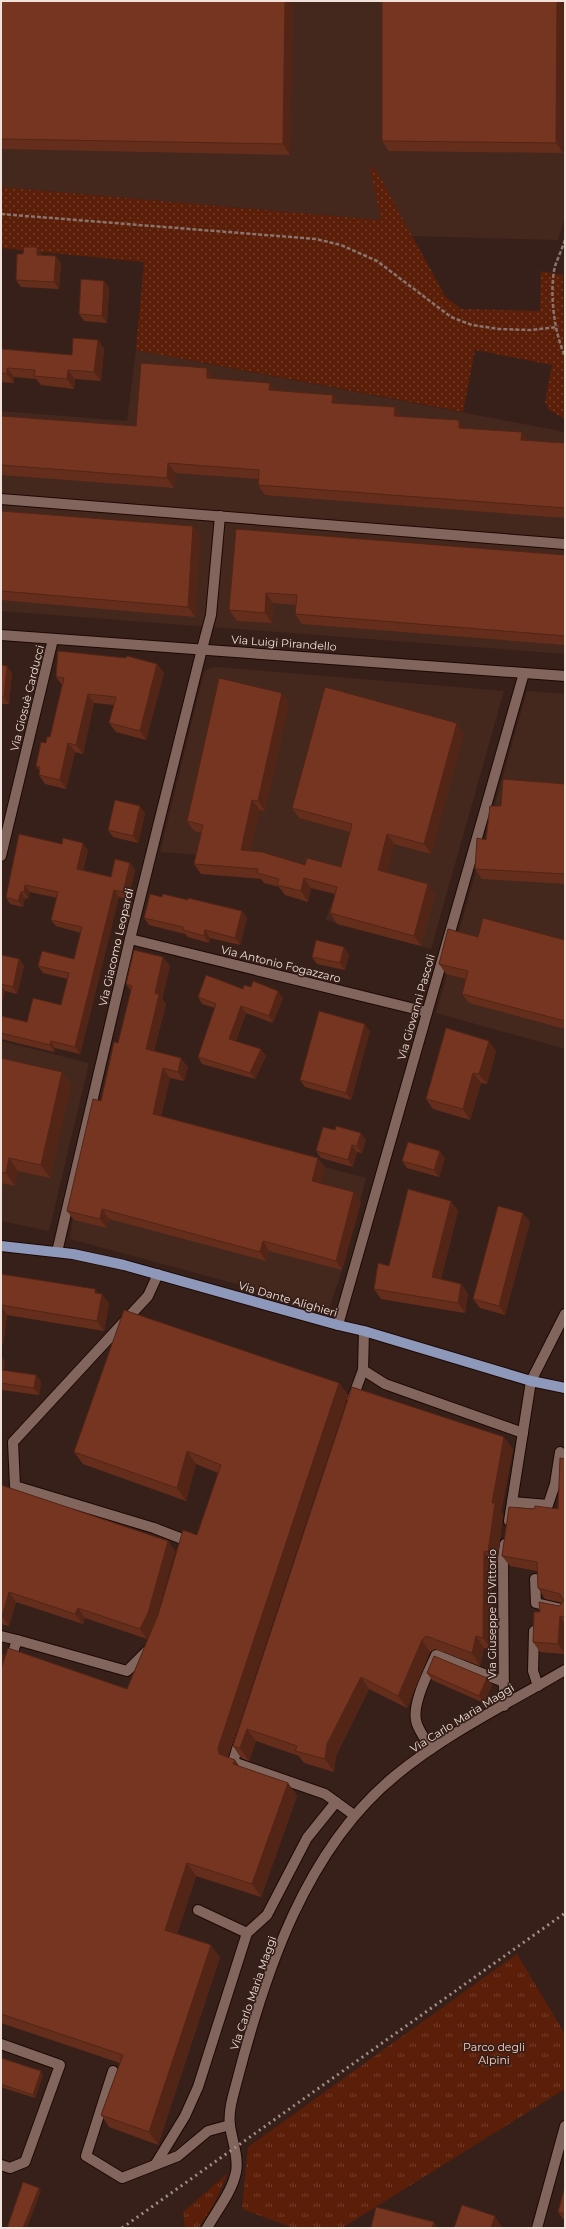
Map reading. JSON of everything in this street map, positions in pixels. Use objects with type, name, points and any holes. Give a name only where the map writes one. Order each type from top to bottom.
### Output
[{"type":"main road","name":"Via Dante Alighieri","points":[[1,1246],[57,1252],[124,1265],[338,1325],[364,1330],[532,1381],[565,1388]]},
{"type":"street","points":[[1,498],[565,544]]},
{"type":"street","name":"Via Giacomo Leopardi","points":[[57,1252],[130,939],[211,615],[220,516]]},
{"type":"street","name":"Via Luigi Pirandello","points":[[1,635],[565,676]]},
{"type":"street","name":"Via Giosuè Carducci","points":[[1,856],[53,638]]},
{"type":"street","name":"Via Giovanni Pascoli","points":[[338,1325],[524,673]]},
{"type":"street","name":"Via Antonio Fogazzaro","points":[[130,939],[427,1012]]},
{"type":"street","points":[[158,1274],[148,1296],[13,1442],[15,1486],[154,1528],[185,1540],[180,1560]]},
{"type":"street","name":"Via Giuseppe Di Vittorio","points":[[504,1706],[503,1558],[532,1381],[565,1314]]},
{"type":"street","points":[[348,1412],[363,1370],[364,1330]]},
{"type":"street","points":[[363,1370],[385,1384],[523,1433]]},
{"type":"street","points":[[512,1502],[548,1505],[555,1484],[560,1452]]},
{"type":"street","points":[[535,1579],[536,1602],[565,1610]]},
{"type":"street","points":[[535,1625],[533,1671],[538,1686]]},
{"type":"street","points":[[1,1636],[127,1671],[150,1648],[153,1642]]},
{"type":"street","points":[[1,1688],[17,1640]]},
{"type":"street","points":[[431,1749],[416,1724],[416,1710],[423,1684],[436,1655],[504,1682]]},
{"type":"street","name":"Via Carlo Maria Maggi","points":[[212,2226],[236,2172],[237,2165],[229,2111],[237,2081],[272,1965],[292,1918],[313,1878],[354,1815],[396,1774],[431,1749],[565,1670]]},
{"type":"street","points":[[243,1732],[233,1762],[325,1794],[354,1815]]},
{"type":"street","points":[[154,2165],[185,2116],[198,2087],[247,1933],[267,1915],[307,1838],[336,1802]]},
{"type":"street","points":[[198,1910],[247,1933]]},
{"type":"street","points":[[1,2044],[60,2065],[25,2162],[10,2168],[1,2165]]},
{"type":"street","points":[[113,2071],[86,2156],[122,2178],[178,2156],[208,2131],[230,2125]]},
{"type":"street","points":[[537,2228],[563,2149],[565,2126]]},
{"type":"path","points":[[1,214],[316,239],[341,245],[377,261],[451,318],[472,325],[499,329],[530,330],[557,327]]},
{"type":"path","points":[[565,240],[555,267],[553,306],[559,343],[565,356]]},
{"type":"shaded area","points":[[1,1],[565,1],[565,217],[558,240],[412,236],[381,220],[1,187]]},
{"type":"shaded area","points":[[136,350],[565,432],[565,654],[1,611],[1,411],[127,421]]},
{"type":"shaded area","points":[[218,667],[504,691],[431,949],[325,920],[334,897],[332,866],[160,852],[204,672],[209,668]]},
{"type":"shaded area","points":[[527,691],[565,694],[565,1049],[436,1013]]},
{"type":"shaded area","points":[[1,1041],[89,1063],[49,1231],[1,1221]]},
{"type":"shaded area","points":[[194,1132],[366,1178],[342,1270],[329,1309],[70,1239],[72,1222],[93,1138]]},
{"type":"green space","points":[[370,167],[375,168],[445,296],[461,309],[540,311],[541,271],[563,275],[565,419],[549,410],[545,402],[552,365],[475,350],[463,412],[136,350],[144,262],[1,248],[1,187],[381,220]]},
{"type":"green space","name":"Parco degli Alpini","points":[[517,1954],[565,2034],[565,2089],[342,2228],[294,2228],[242,2209],[248,2147]]},
{"type":"green space","points":[[228,2173],[212,2208],[198,2228],[185,2228],[183,2212]]},
{"type":"building","points":[[1,1],[285,1],[283,144],[1,139]]},
{"type":"building","points":[[382,1],[557,1],[556,143],[382,141]]},
{"type":"building","points":[[24,247],[37,247],[37,255],[56,256],[54,282],[16,280],[17,254],[23,254]]},
{"type":"building","points":[[81,279],[104,281],[102,316],[79,314]]},
{"type":"building","points":[[73,338],[98,340],[94,372],[68,370],[67,379],[34,376],[35,370],[7,368],[7,374],[1,373],[1,349],[72,355]]},
{"type":"building","points":[[141,363],[207,368],[207,378],[270,383],[269,390],[333,395],[332,403],[395,407],[394,416],[459,420],[459,428],[522,432],[521,440],[565,443],[565,508],[258,485],[259,470],[168,463],[167,478],[1,465],[1,416],[136,426]]},
{"type":"building","points":[[1,511],[193,526],[188,607],[1,591]]},
{"type":"building","points":[[236,529],[565,555],[565,636],[295,614],[297,595],[266,593],[265,613],[229,610]]},
{"type":"building","points":[[58,651],[126,658],[127,656],[157,664],[140,731],[109,723],[116,697],[88,694],[76,745],[68,743],[60,780],[39,775],[40,767],[36,766],[41,742],[46,743],[47,737],[50,737],[64,678],[56,677]]},
{"type":"building","points":[[1,665],[7,666],[4,697],[1,697]]},
{"type":"building","points":[[219,678],[282,693],[258,801],[252,800],[241,850],[262,852],[305,865],[307,858],[341,867],[352,824],[292,808],[325,687],[457,723],[424,844],[387,834],[378,870],[428,884],[414,936],[330,913],[337,887],[304,878],[301,891],[277,885],[279,879],[257,873],[258,869],[194,864],[203,825],[187,821]]},
{"type":"building","points":[[503,779],[565,784],[565,874],[475,869],[477,838],[486,840],[490,806],[501,806]]},
{"type":"building","points":[[115,800],[140,806],[133,836],[108,830]]},
{"type":"building","points":[[19,834],[62,844],[63,838],[83,843],[77,869],[111,877],[115,859],[130,863],[123,892],[114,890],[75,1047],[51,1041],[50,1045],[1,1033],[1,1016],[27,1022],[33,998],[61,1005],[69,973],[38,966],[42,951],[74,959],[82,927],[51,920],[58,892],[25,885],[24,892],[21,892],[18,901],[6,897]]},
{"type":"building","points":[[150,894],[162,897],[163,894],[188,900],[188,898],[242,911],[235,938],[205,930],[204,936],[183,930],[183,927],[144,918]]},
{"type":"building","points":[[483,918],[565,940],[565,1021],[462,994],[468,971],[439,964],[448,929],[478,937]]},
{"type":"building","points":[[316,940],[344,947],[340,963],[312,957]]},
{"type":"building","points":[[134,950],[163,957],[155,993],[159,995],[146,1049],[181,1058],[178,1072],[163,1068],[153,1114],[318,1158],[312,1181],[354,1192],[336,1261],[263,1241],[260,1252],[102,1209],[100,1219],[67,1211],[93,1099],[101,1101],[114,1042],[118,1043],[132,986],[126,984]]},
{"type":"building","points":[[1,955],[19,959],[13,987],[1,984]]},
{"type":"building","points":[[206,975],[243,989],[244,985],[251,987],[253,981],[278,991],[269,1016],[241,1006],[229,1039],[261,1049],[250,1073],[198,1057],[216,1004],[198,997]]},
{"type":"building","points":[[319,1011],[365,1024],[346,1093],[300,1080]]},
{"type":"building","points":[[446,1028],[489,1041],[479,1074],[473,1073],[463,1109],[426,1099]]},
{"type":"building","points":[[1,1058],[62,1072],[41,1165],[9,1158],[6,1173],[1,1172]]},
{"type":"building","points":[[336,1126],[361,1133],[357,1146],[352,1145],[348,1160],[316,1151],[323,1127],[335,1130]]},
{"type":"building","points":[[408,1142],[440,1151],[434,1170],[402,1161]]},
{"type":"building","points":[[408,1189],[451,1201],[432,1277],[461,1284],[458,1303],[374,1289],[378,1263],[389,1266]]},
{"type":"building","points":[[498,1206],[523,1213],[499,1306],[473,1299]]},
{"type":"building","points":[[1,1274],[95,1289],[95,1293],[102,1294],[97,1321],[1,1305]]},
{"type":"building","points":[[124,1310],[339,1383],[218,1748],[219,1754],[235,1760],[233,1764],[288,1783],[252,1884],[187,1863],[165,1930],[211,1945],[149,2132],[101,2115],[123,2055],[1,2014],[1,1669],[8,1648],[127,1689],[158,1615],[183,1530],[197,1535],[221,1465],[187,1451],[177,1488],[74,1452]]},
{"type":"building","points":[[1,1370],[36,1375],[34,1388],[1,1383]]},
{"type":"building","points":[[352,1387],[504,1437],[492,1503],[495,1503],[488,1552],[484,1551],[483,1638],[476,1636],[472,1653],[426,1636],[422,1640],[398,1696],[361,1677],[327,1744],[325,1759],[295,1751],[297,1746],[247,1729],[240,1748],[233,1746]]},
{"type":"building","points":[[560,1458],[565,1459],[565,1617],[560,1616],[558,1644],[533,1642],[534,1612],[540,1612],[539,1602],[559,1606],[564,1601],[560,1594],[538,1588],[537,1562],[502,1556],[509,1507],[534,1509],[535,1506],[558,1509]]},
{"type":"building","points":[[1,1485],[168,1541],[148,1613],[140,1629],[78,1608],[75,1614],[9,1592],[1,1616]]},
{"type":"building","points":[[434,1656],[487,1678],[479,1696],[427,1673]]},
{"type":"building","points":[[1,2058],[41,2071],[33,2095],[1,2084]]},
{"type":"building","points":[[23,2182],[39,2188],[23,2228],[7,2228]]},
{"type":"building","points":[[565,2186],[565,2214],[558,2212]]},
{"type":"building","points":[[462,2205],[495,2216],[491,2228],[454,2228]]},
{"type":"building","points":[[376,2207],[434,2222],[432,2228],[371,2228]]},
{"type":"railway","points":[[122,2228],[565,1913]]}]
